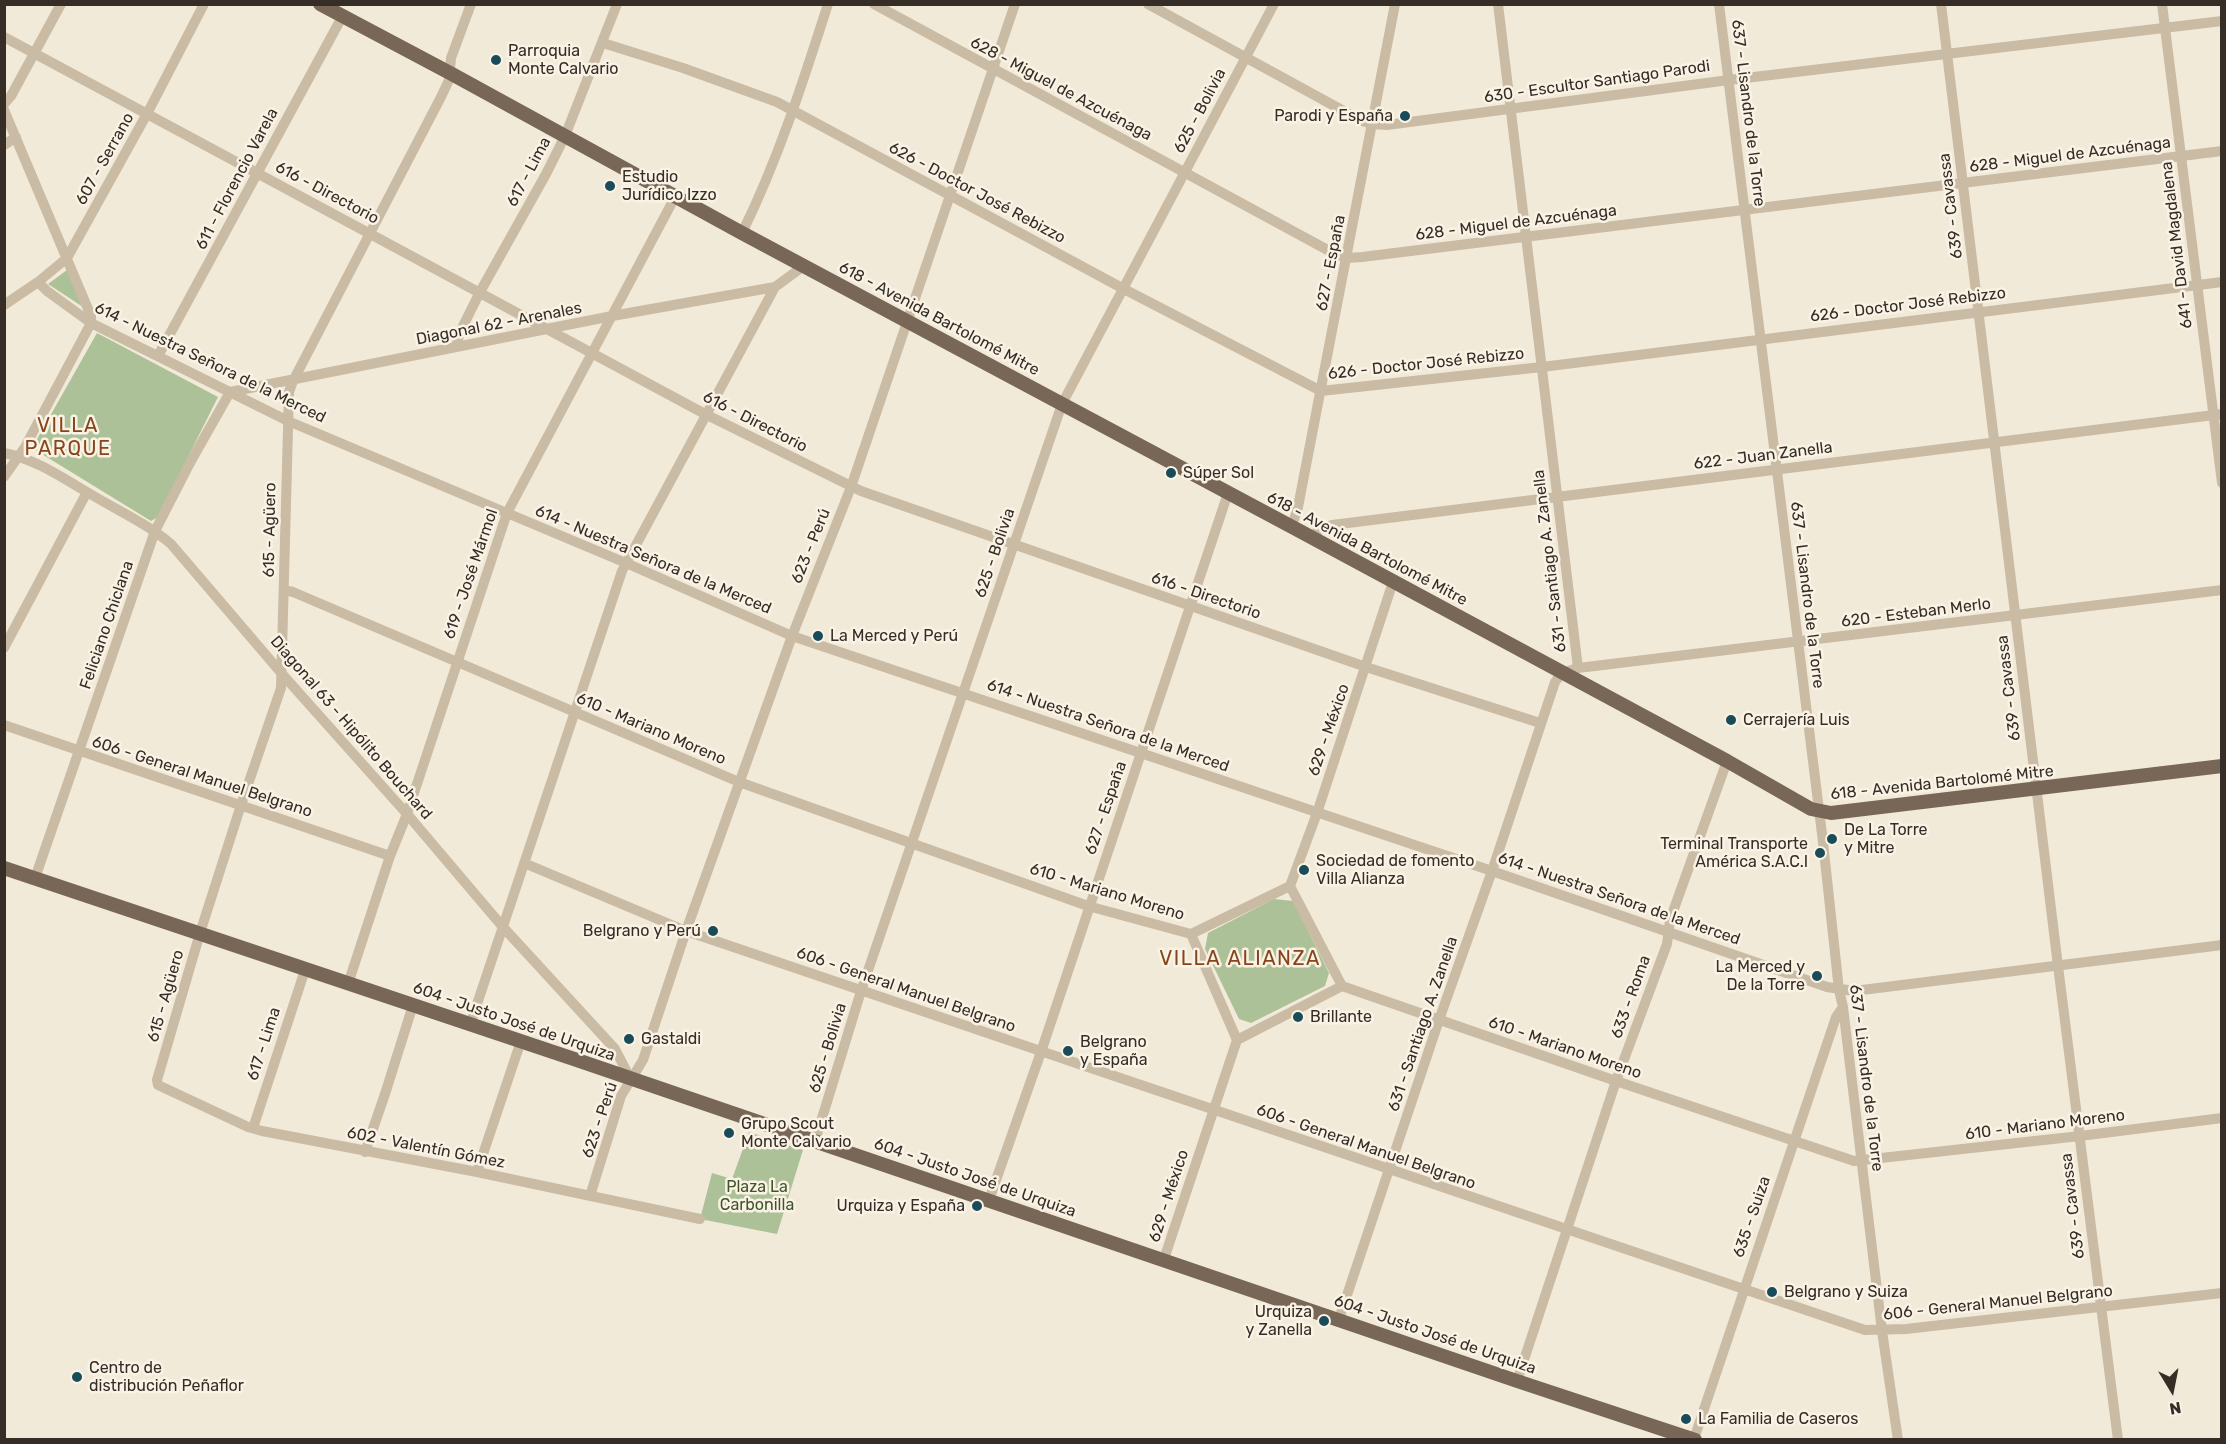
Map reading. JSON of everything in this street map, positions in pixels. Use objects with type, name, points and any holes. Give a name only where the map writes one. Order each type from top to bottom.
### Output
[{"type":"main road","name":"618 - Avenida Bartolomé Mitre","points":[[323,5],[1819,812],[1832,813],[2222,766]]},
{"type":"main road","name":"604 - Justo José de Urquiza","points":[[4,868],[1164,1259],[1517,1381],[1695,1439]]},
{"type":"street","points":[[4,104],[11,96],[61,4]]},
{"type":"street","name":"607 - Serrano","points":[[4,305],[38,282],[67,258],[148,112],[204,4]]},
{"type":"street","name":"615 - Agüero","points":[[157,1080],[200,933],[281,688],[288,404],[293,381],[442,95],[450,73],[451,58],[471,4]]},
{"type":"street","name":"617 - Lima","points":[[456,347],[460,332],[480,292],[565,136],[617,4]]},
{"type":"street","points":[[742,233],[758,200],[793,110],[828,4]]},
{"type":"street","name":"628 - Miguel de Azcuénaga","points":[[874,4],[1335,254],[1347,258],[2222,151]]},
{"type":"street","name":"623 - Perú","points":[[590,1196],[621,1096],[643,1060],[739,782],[792,636],[851,487],[1015,4]]},
{"type":"street","name":"630 - Escultor Santiago Parodi","points":[[1148,4],[1372,124],[1387,125],[1729,80],[2222,21]]},
{"type":"street","name":"625 - Bolivia","points":[[814,1141],[861,991],[1062,404],[1274,4]]},
{"type":"street","name":"627 - España","points":[[1292,526],[1298,507],[1321,391],[1395,4]]},
{"type":"street","name":"631 - Santiago A. Zanella","points":[[1339,1319],[1555,682],[1562,673],[1578,668],[1498,4]]},
{"type":"street","name":"637 - Lisandro de la Torre","points":[[1719,4],[1839,990],[1898,1440]]},
{"type":"street","name":"639 - Cavassa","points":[[1941,4],[2118,1440]]},
{"type":"street","name":"641 - David Magdalena","points":[[2162,4],[2197,285],[2217,415],[2222,483]]},
{"type":"street","name":"611 - Florencio Varela","points":[[158,356],[342,17]]},
{"type":"street","name":"616 - Directorio","points":[[4,37],[148,112],[590,353],[851,487],[1366,667],[1540,723]]},
{"type":"street","name":"626 - Doctor José Rebizzo","points":[[603,43],[763,96],[793,110],[1122,288],[1321,391],[1542,367],[2222,282]]},
{"type":"street","points":[[4,110],[91,316],[91,323],[20,456],[4,477]]},
{"type":"street","points":[[4,145],[16,137]]},
{"type":"street","name":"619 - José Mármol","points":[[348,984],[507,513],[675,196]]},
{"type":"street","points":[[470,1025],[627,563],[775,287],[805,265]]},
{"type":"street","name":"614 - Nuestra Señora de la Merced","points":[[38,282],[91,323],[288,420],[627,563],[792,636],[1839,990],[1854,991],[2222,945]]},
{"type":"street","name":"Diagonal 62 - Arenales","points":[[230,392],[612,316],[775,287]]},
{"type":"street","name":"Feliciano Chiclana","points":[[35,878],[155,531],[230,392]]},
{"type":"street","name":"622 - Juan Zanella","points":[[1313,538],[1318,530],[1332,525],[2217,415]]},
{"type":"street","name":"Diagonal 63 - Hipólito Bouchard","points":[[4,453],[20,456],[87,492],[155,531],[171,544],[502,926],[615,1049],[630,1078]]},
{"type":"street","points":[[4,648],[87,492]]},
{"type":"street","name":"627 - España","points":[[989,1200],[1041,1052],[1228,493]]},
{"type":"street","name":"629 - México","points":[[1290,886],[1317,813],[1393,582]]},
{"type":"street","name":"610 - Mariano Moreno","points":[[284,590],[739,782],[1088,906],[1191,934],[1237,1040]]},
{"type":"street","name":"620 - Esteban Merlo","points":[[1578,668],[2222,590]]},
{"type":"street","name":"606 - General Manuel Belgrano","points":[[4,725],[390,856]]},
{"type":"street","name":"633 - Roma","points":[[1517,1381],[1616,1081],[1667,944],[1670,920],[1727,761]]},
{"type":"street","name":"606 - General Manuel Belgrano","points":[[524,863],[686,931],[1865,1330],[1882,1331],[2222,1293]]},
{"type":"street","points":[[1191,934],[1290,886],[1342,986],[1237,1040]]},
{"type":"street","name":"617 - Lima","points":[[253,1128],[304,970]]},
{"type":"street","name":"610 - Mariano Moreno","points":[[1342,986],[1854,1161],[2222,1118]]},
{"type":"street","points":[[365,1152],[412,1005]]},
{"type":"street","name":"635 - Suiza","points":[[1695,1439],[1836,1017],[1843,1007]]},
{"type":"street","name":"629 - México","points":[[1164,1259],[1237,1040]]},
{"type":"street","points":[[477,1172],[521,1041]]},
{"type":"street","name":"602 - Valentín Gómez","points":[[157,1080],[161,1088],[253,1128],[700,1219]]},
{"type":"green space","points":[[67,270],[83,307],[48,284]]},
{"type":"green space","points":[[97,333],[218,397],[158,517],[151,521],[32,448]]},
{"type":"green space","points":[[1274,899],[1293,901],[1329,973],[1325,986],[1251,1023],[1239,1019],[1205,949],[1208,933]]},
{"type":"green space","name":"Plaza La Carbonilla","points":[[749,1132],[803,1150],[777,1234],[700,1219],[712,1173],[732,1179]]},
{"type":"place","name":"Parroquia Monte Calvario","points":[[496,60]]},
{"type":"place","name":"Parodi y España","points":[[1405,116]]},
{"type":"place","name":"Estudio Jurídico Izzo","points":[[610,186]]},
{"type":"place","name":"Súper Sol","points":[[1171,473]]},
{"type":"place","name":"La Merced y Perú","points":[[818,636]]},
{"type":"place","name":"Cerrajería Luis","points":[[1731,720]]},
{"type":"place","name":"De La Torre y Mitre","points":[[1832,839]]},
{"type":"place","name":"Terminal Transporte América S.A.C.I","points":[[1820,853]]},
{"type":"place","name":"Sociedad de fomento Villa Alianza","points":[[1304,870]]},
{"type":"place","name":"Belgrano y Perú","points":[[713,931]]},
{"type":"place","name":"La Merced y De la Torre","points":[[1817,976]]},
{"type":"place","name":"Brillante","points":[[1298,1017]]},
{"type":"place","name":"Gastaldi","points":[[629,1039]]},
{"type":"place","name":"Belgrano y España","points":[[1068,1051]]},
{"type":"place","name":"Grupo Scout Monte Calvario","points":[[729,1133]]},
{"type":"place","name":"Urquiza y España","points":[[977,1206]]},
{"type":"place","name":"Belgrano y Suiza","points":[[1772,1292]]},
{"type":"place","name":"Urquiza y Zanella","points":[[1324,1321]]},
{"type":"place","name":"Centro de distribución Peñaflor","points":[[77,1377]]},
{"type":"place","name":"La Familia de Caseros","points":[[1686,1419]]},
{"type":"district","name":"VILLA PARQUE","points":[[68,438]]},
{"type":"district","name":"VILLA ALIANZA","points":[[1240,959]]}]
